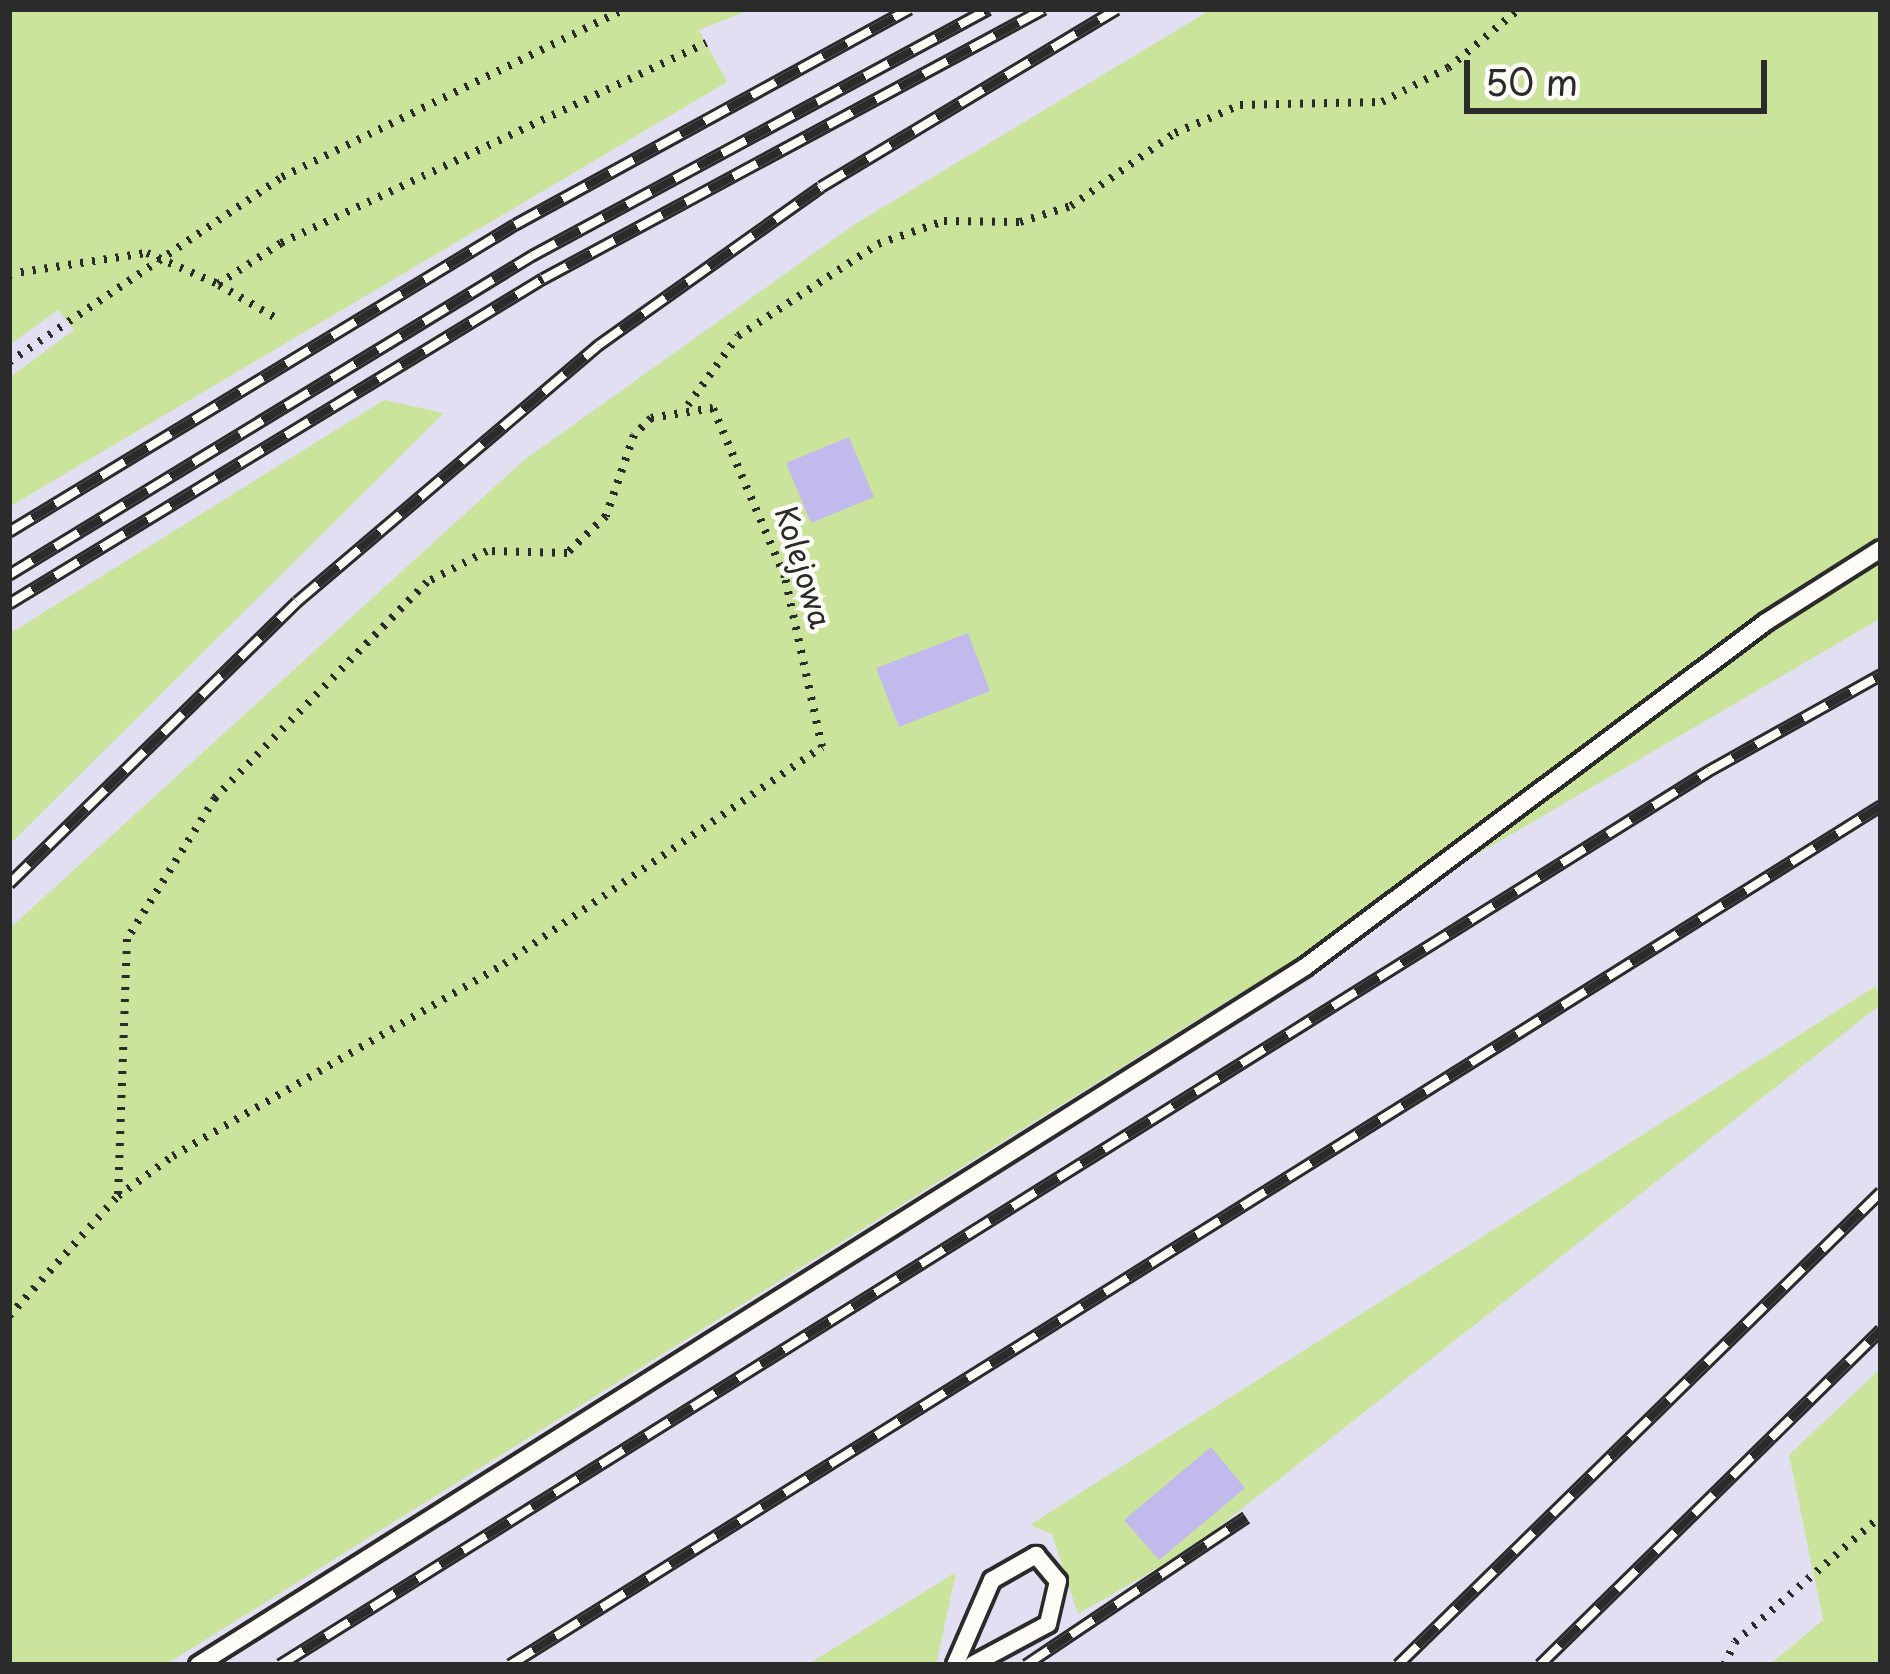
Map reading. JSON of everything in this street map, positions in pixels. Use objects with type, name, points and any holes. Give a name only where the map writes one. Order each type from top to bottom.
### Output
[{"type":"lane","points":[[198,1665],[1305,967],[1881,549]]},
{"type":"lane","points":[[955,1665],[992,1580],[1036,1555],[1058,1581],[1048,1624],[972,1665]]},
{"type":"path","points":[[9,362],[399,112],[625,9]]},
{"type":"path","points":[[9,1316],[118,1196],[128,1162],[127,939],[215,797],[428,582],[466,556],[540,558],[592,536],[634,435],[686,406],[738,336],[878,244],[944,221],[1020,222],[1071,206],[1175,133],[1240,105],[1382,102],[1448,68],[1519,9]]},
{"type":"path","points":[[218,284],[281,243],[706,43]]},
{"type":"path","points":[[9,274],[147,253],[218,284],[276,318]]},
{"type":"path","name":"Kolejowa","points":[[118,1196],[504,964],[822,747],[784,577],[713,408],[686,406]]},
{"type":"path","points":[[1724,1665],[1735,1642],[1881,1516]]},
{"type":"shaded area","points":[[9,9],[1881,9],[1881,1368],[1790,1456],[1823,1620],[1769,1665],[9,1665]]},
{"type":"green space","points":[[9,9],[752,9],[699,30],[727,82],[9,507],[9,378],[74,330],[58,310],[9,345]]},
{"type":"green space","points":[[1212,9],[1881,9],[1881,618],[1237,995],[165,1665],[9,1665],[9,929],[523,461],[855,224]]},
{"type":"green space","points":[[384,400],[444,413],[9,845],[9,634]]},
{"type":"green space","points":[[1876,986],[1881,1004],[1192,1548],[1078,1614],[1052,1534],[1030,1525]]},
{"type":"green space","points":[[1881,1368],[1881,1665],[1769,1665],[1823,1620],[1789,1455]]},
{"type":"green space","points":[[956,1572],[936,1665],[807,1665]]},
{"type":"building","points":[[849,437],[874,497],[811,523],[786,463]]},
{"type":"building","points":[[968,633],[990,691],[899,727],[876,668]]},
{"type":"building","points":[[1211,1447],[1245,1488],[1159,1560],[1124,1520]]},
{"type":"railway","points":[[9,532],[515,225],[910,9]]},
{"type":"railway","points":[[9,575],[532,256],[989,9]]},
{"type":"railway","points":[[9,604],[543,279],[1044,9]]},
{"type":"railway","points":[[9,884],[297,602],[599,345],[821,187],[1117,9]]},
{"type":"railway","points":[[280,1665],[1709,771],[1881,675]]},
{"type":"railway","points":[[510,1665],[1881,806]]},
{"type":"railway","points":[[1398,1665],[1881,1192]]},
{"type":"railway","points":[[1540,1665],[1881,1330]]},
{"type":"railway","points":[[1026,1665],[1246,1518]]}]
